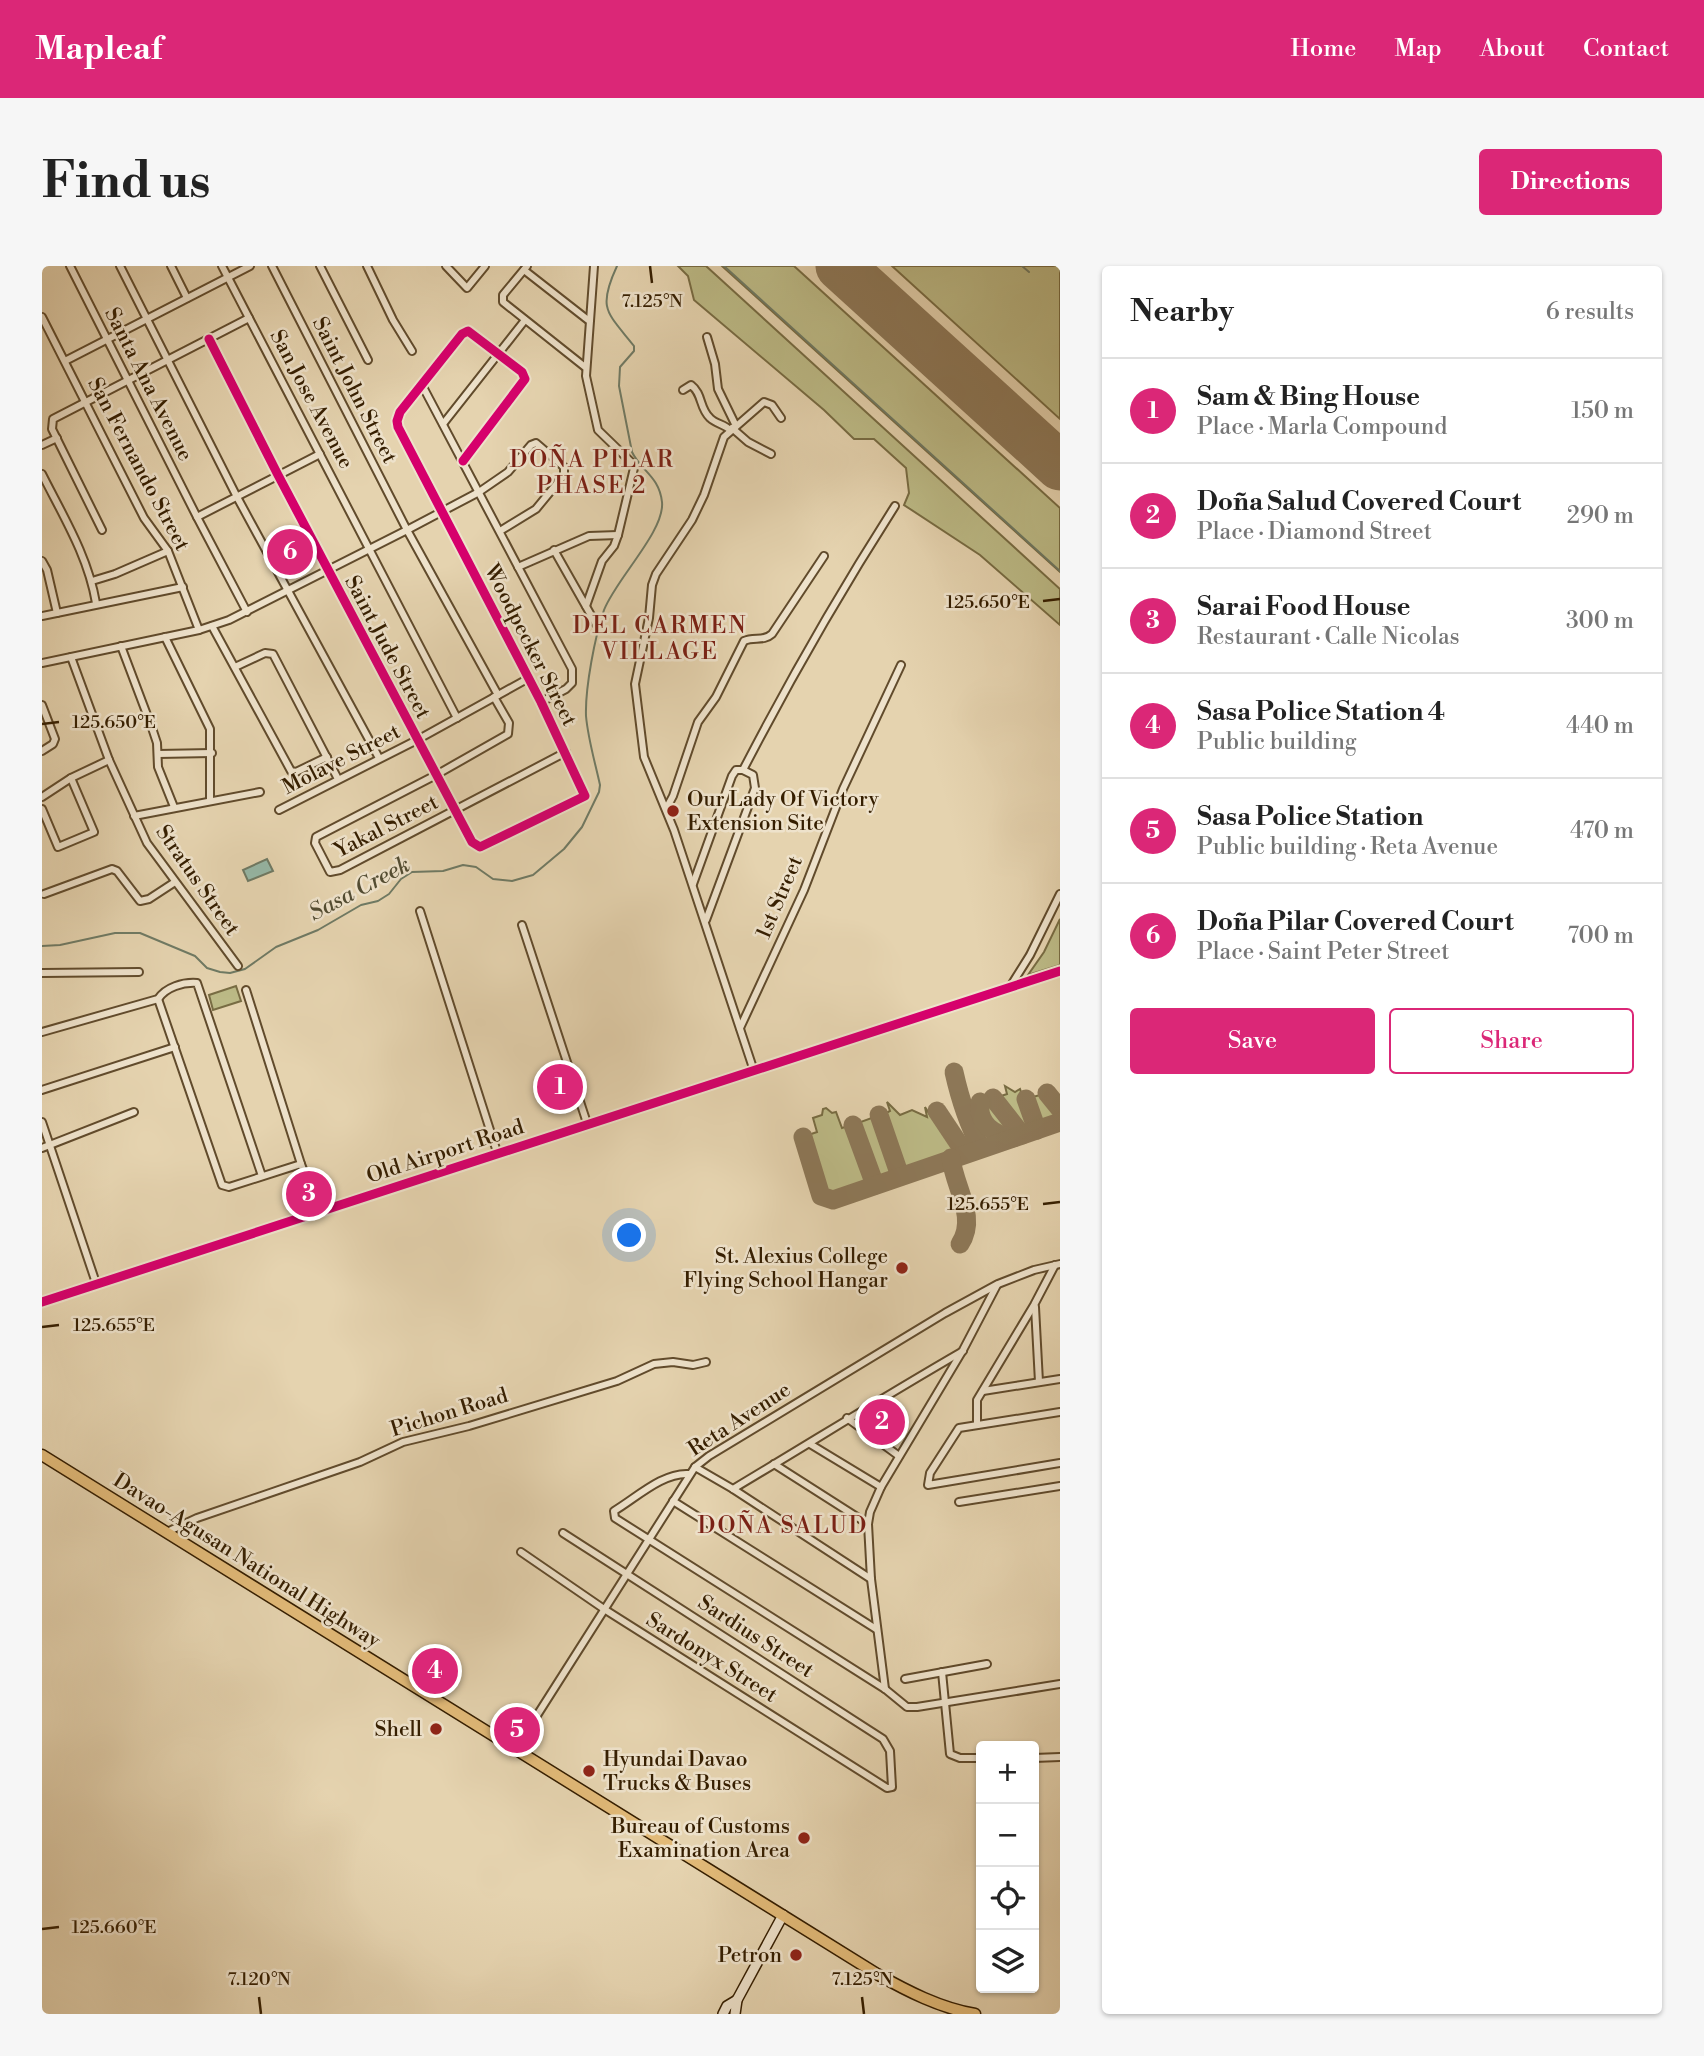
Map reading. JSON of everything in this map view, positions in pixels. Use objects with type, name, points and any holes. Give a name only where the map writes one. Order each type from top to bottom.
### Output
[{"type":"main road","name":"Davao-Agusan National Highway","points":[[42,1455],[900,1987],[949,2007],[975,2014]]},
{"type":"street","name":"Santa Ana Avenue","points":[[70,266],[247,612]]},
{"type":"street","points":[[120,266],[237,496],[379,758]]},
{"type":"street","points":[[171,266],[187,298]]},
{"type":"street","name":"San Jose Avenue","points":[[222,266],[457,718]]},
{"type":"street","points":[[65,361],[250,266]]},
{"type":"street","name":"Saint John Street","points":[[272,266],[509,723],[508,734],[436,775]]},
{"type":"street","points":[[320,266],[368,360]]},
{"type":"street","points":[[367,266],[393,320],[412,351]]},
{"type":"street","points":[[446,266],[467,288],[485,266]]},
{"type":"street","points":[[586,606],[602,561],[614,546],[618,535],[634,468],[598,430],[585,367],[594,266]]},
{"type":"street","points":[[585,367],[502,300],[503,295],[526,268],[588,320]]},
{"type":"street","name":"San Fernando Street","points":[[42,317],[144,518],[168,551],[199,630]]},
{"type":"street","points":[[102,530],[52,429],[53,419],[249,318]]},
{"type":"street","points":[[443,424],[525,320]]},
{"type":"street","points":[[463,461],[525,379],[522,372],[466,331],[422,385],[572,669],[572,683],[541,702]]},
{"type":"street","points":[[707,337],[715,363],[718,389],[733,428]]},
{"type":"street","name":"Saint Jude Street","points":[[209,339],[417,740],[475,845],[484,846]]},
{"type":"street","name":"Woodpecker Street","points":[[422,385],[397,415],[400,431],[529,678],[585,796],[484,846]]},
{"type":"street","points":[[683,390],[691,385],[694,387],[701,395],[701,407],[710,418],[733,428],[748,442],[771,454]]},
{"type":"street","points":[[754,1071],[693,884],[644,757],[635,684],[649,618],[652,585],[672,548],[692,520],[704,495],[720,443],[733,428],[764,402],[772,405],[781,418]]},
{"type":"street","points":[[42,445],[57,438]]},
{"type":"street","points":[[42,663],[199,630],[247,612],[479,492],[508,472],[534,443],[562,464],[564,475],[536,509],[500,531]]},
{"type":"street","points":[[197,517],[320,453]]},
{"type":"street","points":[[42,474],[84,556],[96,603]]},
{"type":"street","points":[[42,492],[49,488]]},
{"type":"street","points":[[743,770],[787,684],[895,506]]},
{"type":"street","points":[[518,567],[589,536],[618,535]]},
{"type":"street","points":[[554,550],[596,624]]},
{"type":"street","points":[[92,581],[115,575],[168,551]]},
{"type":"street","points":[[666,809],[674,796],[698,722],[716,697],[744,641],[766,638],[772,634],[824,556]]},
{"type":"street","points":[[42,561],[47,570],[57,613]]},
{"type":"street","points":[[42,616],[183,587]]},
{"type":"street","points":[[212,626],[291,771],[296,772],[327,757]]},
{"type":"street","points":[[165,637],[206,719],[211,737],[210,801]]},
{"type":"street","points":[[121,646],[152,728],[159,770],[174,807]]},
{"type":"street","points":[[235,667],[265,653],[273,654],[338,779]]},
{"type":"street","name":"Stratus Street","points":[[71,657],[109,761],[148,843],[237,966]]},
{"type":"street","name":"1st Street","points":[[740,1028],[804,890],[843,789],[901,665]]},
{"type":"street","name":"Molave Street","points":[[279,810],[417,740],[529,678]]},
{"type":"street","points":[[42,706],[53,731],[53,744],[42,751]]},
{"type":"street","name":"Yakal Street","points":[[436,775],[315,839],[332,873],[566,752]]},
{"type":"street","points":[[158,754],[212,753]]},
{"type":"street","points":[[42,797],[71,778],[109,761]]},
{"type":"street","points":[[693,884],[732,776],[736,770],[743,770],[753,775],[755,783],[751,801],[705,922]]},
{"type":"street","points":[[42,809],[58,847],[94,832],[71,778]]},
{"type":"street","points":[[134,816],[260,792]]},
{"type":"street","points":[[44,894],[112,869],[117,871],[140,901],[149,899],[175,882]]},
{"type":"street","points":[[1009,988],[1030,955],[1060,894]]},
{"type":"street","points":[[421,911],[497,1152]]},
{"type":"street","points":[[522,925],[587,1123]]},
{"type":"street","name":"Old Airport Road","points":[[42,1301],[1060,971]]},
{"type":"street","points":[[42,973],[139,972]]},
{"type":"street","points":[[42,1032],[158,999],[165,990],[191,982],[197,983],[262,1176]]},
{"type":"street","points":[[246,990],[301,1164],[319,1211]]},
{"type":"street","points":[[158,999],[224,1187],[301,1164]]},
{"type":"street","points":[[42,1090],[174,1047]]},
{"type":"street","points":[[42,1148],[134,1112]]},
{"type":"street","points":[[42,1122],[96,1283]]},
{"type":"street","points":[[977,1425],[975,1405],[1057,1264]]},
{"type":"street","name":"Reta Avenue","points":[[515,1750],[695,1467],[912,1333],[998,1284],[1057,1264]]},
{"type":"street","points":[[885,1689],[876,1629],[867,1524],[881,1487],[963,1350],[998,1284]]},
{"type":"street","points":[[1034,1305],[1040,1382]]},
{"type":"street","points":[[733,1489],[963,1350]]},
{"type":"street","name":"Pichon Road","points":[[167,1532],[197,1518],[360,1462],[403,1442],[469,1426],[617,1381],[654,1364],[673,1362],[693,1365],[706,1362]]},
{"type":"street","points":[[983,1391],[1060,1379]]},
{"type":"street","points":[[1060,1412],[956,1430],[930,1474],[928,1485],[1060,1463]]},
{"type":"street","points":[[848,1418],[900,1456]]},
{"type":"street","points":[[810,1444],[881,1487]]},
{"type":"street","points":[[774,1464],[867,1524]]},
{"type":"street","points":[[695,1467],[871,1579]]},
{"type":"street","points":[[689,1474],[674,1475],[613,1513],[616,1519],[885,1689],[906,1707],[1060,1684]]},
{"type":"street","points":[[959,1502],[1060,1486]]},
{"type":"street","points":[[673,1501],[876,1629]]},
{"type":"street","name":"Sardius Street","points":[[563,1532],[883,1739],[890,1751],[893,1784],[891,1788],[887,1788]]},
{"type":"street","name":"Sardonyx Street","points":[[521,1552],[604,1609],[887,1788]]},
{"type":"street","points":[[905,1679],[987,1664]]},
{"type":"street","points":[[942,1672],[950,1754],[960,1758],[976,1758]]},
{"type":"street","points":[[1039,1758],[1060,1757]]},
{"type":"street","points":[[735,2014],[737,2000],[783,1915]]},
{"type":"street","points":[[723,2014],[727,2006],[737,2000]]},
{"type":"shaded area","points":[[678,266],[706,266],[1060,589],[1060,625],[980,555],[904,505],[909,493],[906,468],[874,439],[854,439],[824,410],[694,300],[688,276]]},
{"type":"shaded area","points":[[722,266],[794,266],[1060,508],[1060,572]]},
{"type":"shaded area","points":[[892,266],[1060,266],[1060,419]]},
{"type":"shaded area","points":[[267,859],[273,871],[248,881],[243,870]]},
{"type":"shaded area","points":[[1060,919],[1060,965],[1028,975],[1044,952]]},
{"type":"shaded area","points":[[236,986],[241,1001],[213,1010],[209,995]]},
{"type":"shaded area","points":[[1005,1086],[1015,1092],[1020,1089],[1031,1121],[1029,1126],[1018,1126],[998,1097],[1007,1094]]},
{"type":"shaded area","points":[[1040,1095],[1052,1103],[1057,1116],[1042,1121],[1035,1118],[1029,1098]]},
{"type":"shaded area","points":[[989,1100],[1011,1128],[1010,1132],[1000,1133],[989,1124],[983,1108]]},
{"type":"shaded area","points":[[887,1102],[900,1115],[912,1110],[927,1117],[925,1107],[930,1115],[934,1113],[959,1150],[900,1170],[882,1115],[890,1111]]},
{"type":"shaded area","points":[[826,1108],[832,1113],[836,1112],[842,1128],[851,1125],[858,1146],[855,1147],[858,1156],[861,1156],[870,1180],[828,1194],[822,1190],[806,1139],[808,1135],[817,1132],[813,1118],[822,1115],[823,1109]]},
{"type":"shaded area","points":[[877,1116],[894,1171],[874,1178],[855,1124]]},
{"type":"waterway","name":"Sasa Creek","points":[[42,946],[60,945],[115,933],[140,933],[195,956],[207,968],[230,973],[245,969],[276,947],[318,930],[361,905],[378,901],[412,872],[443,871],[463,865],[476,867],[493,879],[512,881],[533,875],[564,849],[582,827],[599,792],[586,704],[594,648],[604,610],[648,541],[661,514],[662,502],[657,486],[632,452],[619,386],[620,367],[634,351],[634,346],[611,317],[606,301],[617,266]]},
{"type":"waterway","points":[[724,266],[1060,571]]},
{"type":"waterway","points":[[1022,266],[1029,272]]},
{"type":"taxiway","points":[[954,1072],[965,1111],[981,1148]]},
{"type":"taxiway","points":[[1047,1093],[1060,1109]]},
{"type":"taxiway","points":[[993,1098],[1022,1135]]},
{"type":"taxiway","points":[[1026,1099],[1037,1130]]},
{"type":"taxiway","points":[[980,1102],[981,1116],[988,1127],[1013,1138]]},
{"type":"taxiway","points":[[937,1111],[965,1153]]},
{"type":"taxiway","points":[[879,1115],[900,1176]]},
{"type":"taxiway","points":[[803,1137],[821,1196],[833,1200],[1060,1122]]},
{"type":"taxiway","points":[[853,1125],[875,1185]]},
{"type":"taxiway","points":[[951,1158],[966,1213],[965,1234],[960,1244]]},
{"type":"runway","points":[[840,266],[1060,466]]},
{"type":"cycle path","points":[[209,339],[472,842],[480,847],[585,796],[541,702],[398,427],[400,412],[462,334],[468,331],[522,372],[525,379],[463,461]]},
{"type":"cycle path","points":[[42,1302],[1060,971]]},
{"type":"place","name":"Doña Pilar Covered Court","points":[[290,552]]},
{"type":"place","name":"Our Lady Of Victory Extension Site","points":[[673,811]]},
{"type":"place","name":"Sam & Bing House","points":[[560,1087]]},
{"type":"place","name":"Sarai Food House","points":[[309,1194]]},
{"type":"place","name":"St. Alexius College Flying School Hangar","points":[[902,1268]]},
{"type":"place","name":"Doña Salud Covered Court","points":[[882,1422]]},
{"type":"place","name":"Sasa Police Station 4","points":[[435,1671]]},
{"type":"place","name":"Shell","points":[[436,1729]]},
{"type":"place","name":"Sasa Police Station","points":[[517,1730]]},
{"type":"place","name":"Hyundai Davao Trucks & Buses","points":[[589,1771]]},
{"type":"place","name":"Bureau of Customs Examination Area","points":[[804,1838]]},
{"type":"place","name":"Petron","points":[[796,1955]]},
{"type":"district","name":"DOÑA PILAR PHASE 2","points":[[592,472]]},
{"type":"district","name":"DEL CARMEN VILLAGE","points":[[660,638]]},
{"type":"district","name":"DOÑA SALUD","points":[[783,1525]]}]
